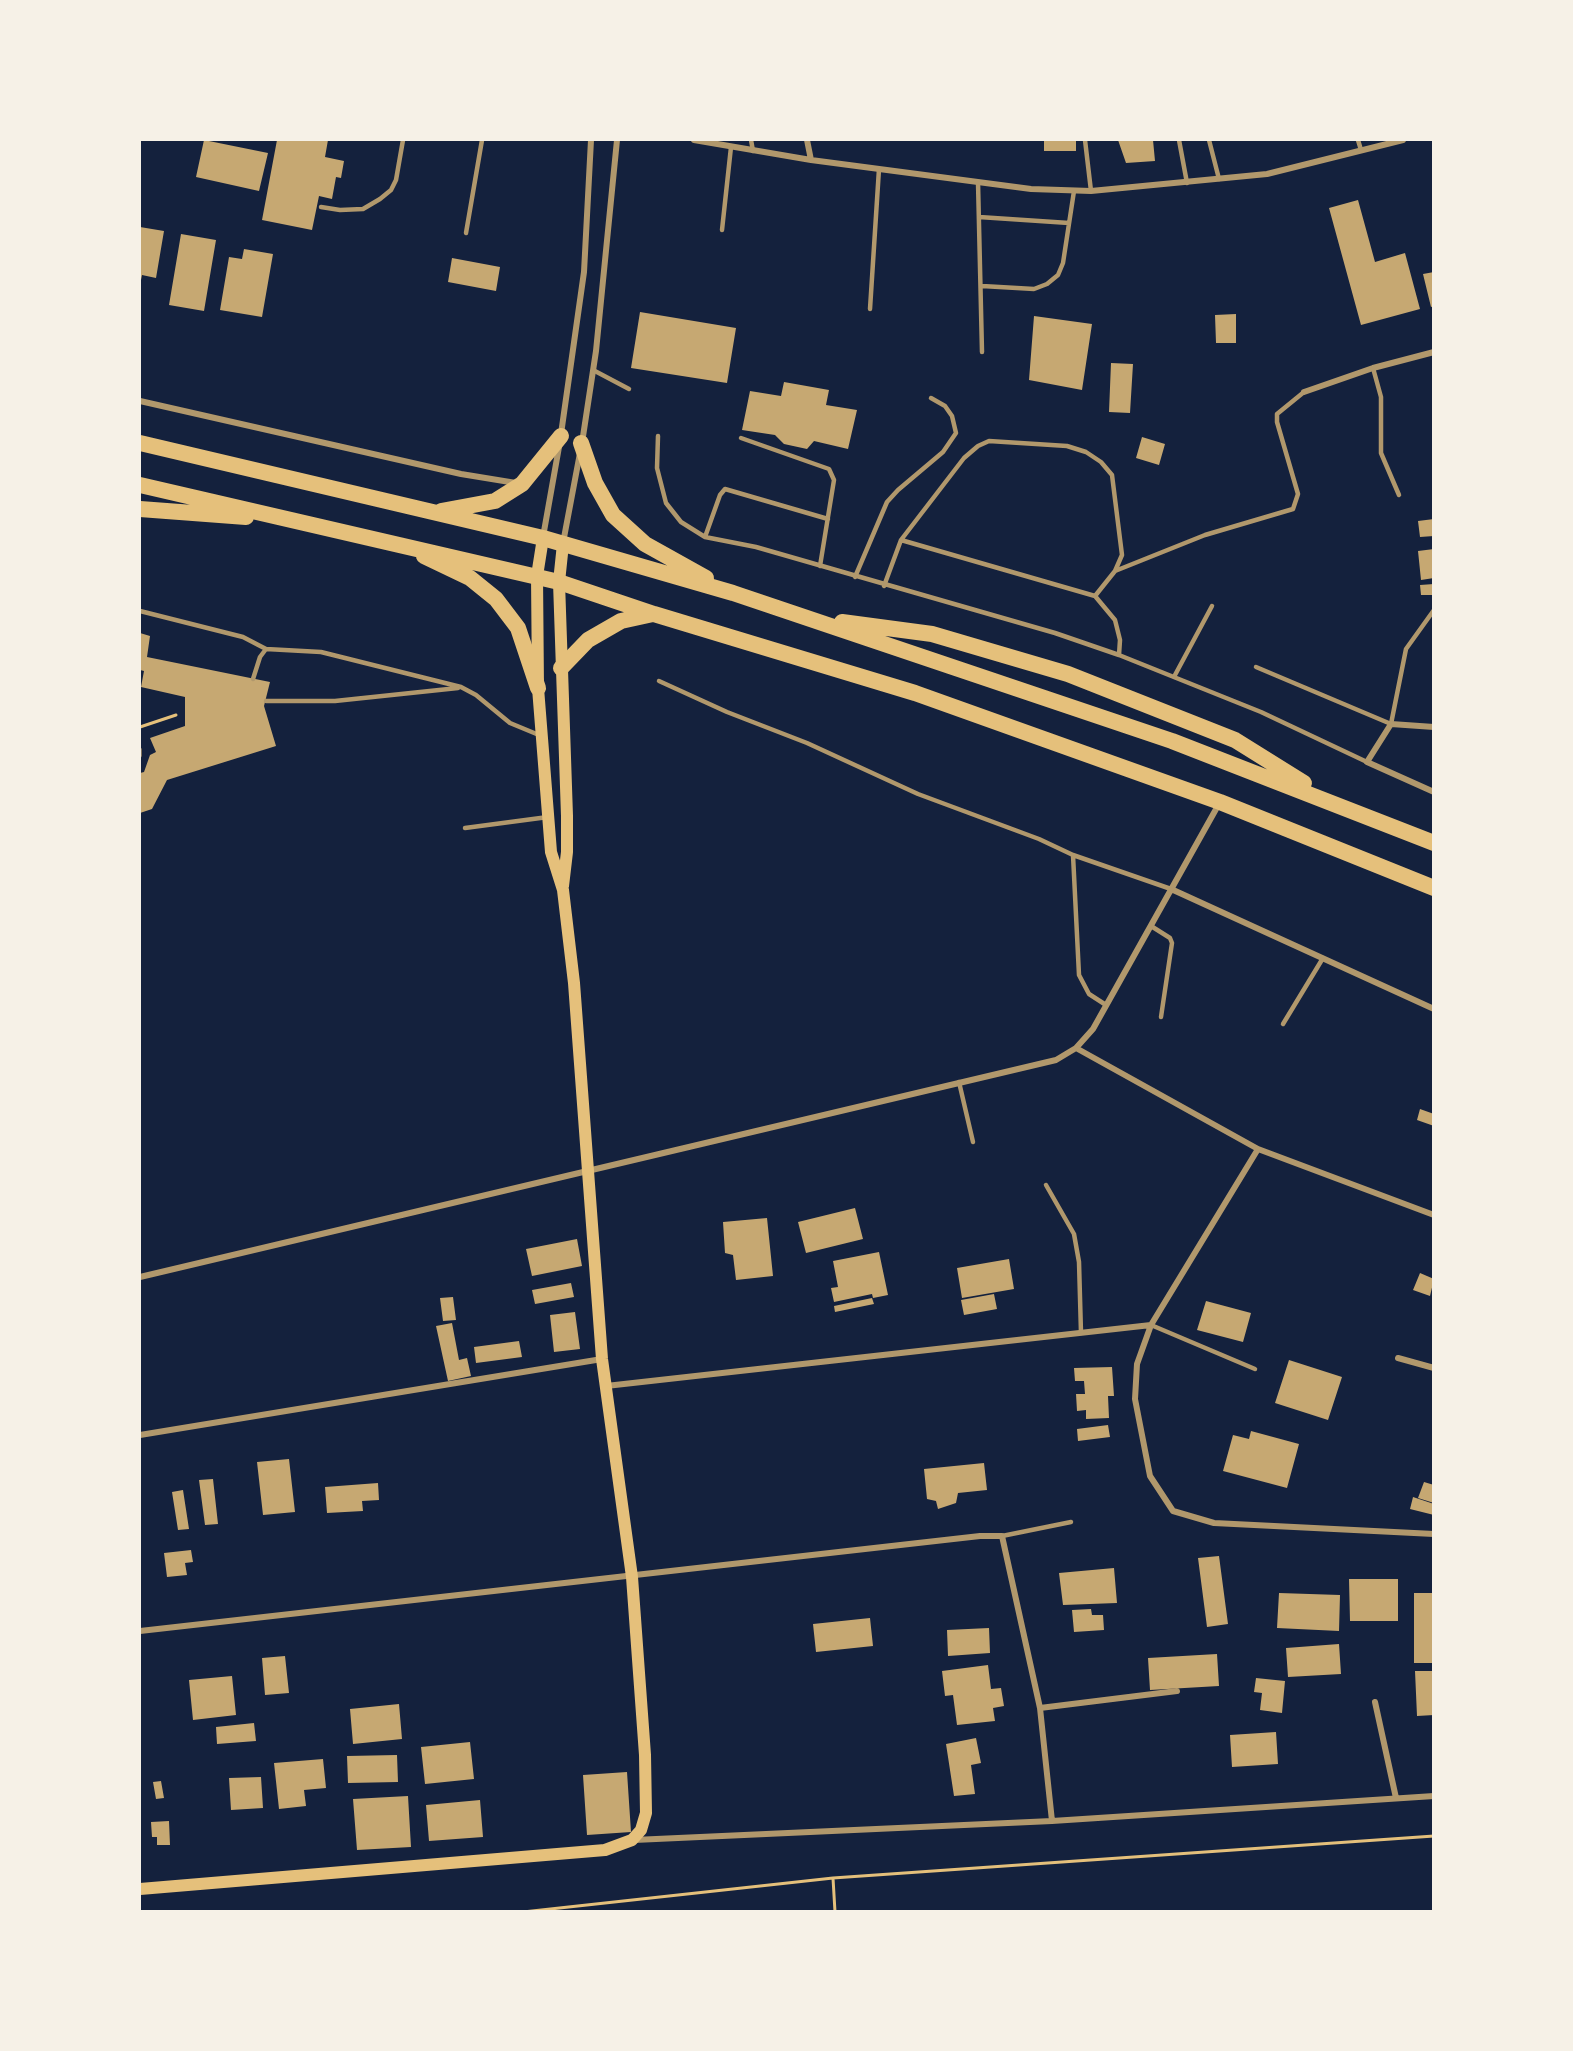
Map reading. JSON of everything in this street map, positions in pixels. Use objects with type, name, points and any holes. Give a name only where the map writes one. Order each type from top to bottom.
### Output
[{"type":"highway","points":[[434,512],[495,501],[522,484],[561,436]]},
{"type":"highway","points":[[140,443],[543,538],[733,592],[1172,741],[1434,843]]},
{"type":"highway","points":[[581,443],[595,483],[613,515],[645,544],[733,592]]},
{"type":"highway","points":[[140,485],[396,542],[559,582],[654,614],[915,693],[1220,802],[1434,888]]},
{"type":"highway","points":[[140,509],[293,519]]},
{"type":"highway","points":[[396,542],[470,578],[496,599],[518,628],[538,688]]},
{"type":"highway","points":[[561,668],[588,640],[621,621],[654,614]]},
{"type":"highway","points":[[810,618],[932,634],[1068,674],[1235,740],[1338,804]]},
{"type":"main road","points":[[543,538],[537,576],[538,688],[551,852],[563,891]]},
{"type":"main road","points":[[140,1889],[605,1850],[632,1840],[641,1830],[646,1813],[646,1792],[632,1577],[602,1359],[574,984],[563,891],[567,825],[559,582],[563,544]]},
{"type":"street","points":[[543,538],[561,436],[584,272],[591,140]]},
{"type":"street","points":[[563,544],[593,369],[617,140]]},
{"type":"street","points":[[694,140],[811,160],[1031,189],[1074,191],[1187,183],[1267,174],[1403,140]]},
{"type":"street","points":[[807,140],[811,160]]},
{"type":"street","points":[[1304,392],[1373,368],[1434,352]]},
{"type":"street","points":[[140,401],[461,474],[522,484]]},
{"type":"street","points":[[1434,727],[1391,723],[1367,762],[1434,792]]},
{"type":"street","points":[[140,1277],[1056,1060],[1076,1048],[1093,1029],[1220,802]]},
{"type":"street","points":[[1170,889],[1434,1009]]},
{"type":"street","points":[[1076,1048],[1258,1149],[1434,1215]]},
{"type":"street","points":[[1258,1149],[1151,1325],[1137,1364],[1136,1399],[1150,1476],[1173,1511],[1214,1523],[1434,1534]]},
{"type":"street","points":[[606,1386],[1151,1325]]},
{"type":"street","points":[[1398,1358],[1434,1368]]},
{"type":"street","points":[[140,1435],[602,1359]]},
{"type":"street","points":[[140,1631],[980,1536],[1002,1536],[1040,1708],[1052,1821]]},
{"type":"street","points":[[1040,1708],[1177,1691]]},
{"type":"street","points":[[1375,1702],[1396,1798]]},
{"type":"street","points":[[632,1840],[1052,1821],[1434,1796]]},
{"type":"lane","points":[[321,207],[340,210],[363,209],[380,199],[390,190],[396,180],[403,140]]},
{"type":"lane","points":[[466,232],[482,140]]},
{"type":"lane","points":[[751,140],[753,151]]},
{"type":"lane","points":[[1085,140],[1091,191]]},
{"type":"lane","points":[[1179,140],[1187,183]]},
{"type":"lane","points":[[1209,140],[1219,179]]},
{"type":"lane","points":[[1358,140],[1361,150]]},
{"type":"lane","points":[[722,230],[731,147]]},
{"type":"lane","points":[[870,309],[879,169]]},
{"type":"lane","points":[[978,182],[982,352]]},
{"type":"lane","points":[[982,286],[1034,289],[1047,284],[1058,275],[1063,263],[1074,191]]},
{"type":"lane","points":[[980,217],[1069,224]]},
{"type":"lane","points":[[1373,368],[1381,397],[1381,453],[1399,495]]},
{"type":"lane","points":[[593,369],[630,389]]},
{"type":"lane","points":[[1115,571],[1206,535],[1293,509],[1298,494],[1276,422],[1277,414],[1304,392]]},
{"type":"lane","points":[[855,577],[887,502],[952,441],[956,433],[952,416],[945,406],[931,398]]},
{"type":"lane","points":[[658,436],[657,468],[666,503],[681,522],[705,537],[756,547],[884,586],[1055,633],[1119,654],[1262,712],[1367,762]]},
{"type":"lane","points":[[741,438],[828,469],[834,480],[820,566]]},
{"type":"lane","points":[[884,586],[901,540],[964,458],[978,446],[989,441],[1067,446],[1086,452],[1101,462],[1112,475],[1122,555],[1115,571],[1095,596]]},
{"type":"lane","points":[[705,537],[720,495],[725,489],[828,519]]},
{"type":"lane","points":[[901,540],[1095,596],[1115,620],[1120,640],[1119,654]]},
{"type":"lane","points":[[1175,675],[1212,606]]},
{"type":"lane","points":[[1256,667],[1391,723],[1406,649],[1425,618],[1434,610]]},
{"type":"lane","points":[[140,611],[243,637],[266,649],[321,652],[461,687],[476,695],[510,723],[543,736]]},
{"type":"lane","points":[[253,679],[260,657],[266,649]]},
{"type":"lane","points":[[659,681],[728,712],[807,743],[918,794],[1039,839],[1073,855],[1170,889]]},
{"type":"lane","points":[[266,701],[335,701],[461,687]]},
{"type":"lane","points":[[465,828],[548,817]]},
{"type":"lane","points":[[1073,855],[1079,975],[1089,994],[1106,1005]]},
{"type":"lane","points":[[1151,926],[1170,938],[1172,943],[1161,1017]]},
{"type":"lane","points":[[1283,1024],[1323,958]]},
{"type":"lane","points":[[959,1082],[974,1142]]},
{"type":"lane","points":[[1046,1185],[1074,1234],[1079,1262],[1081,1332]]},
{"type":"lane","points":[[1151,1325],[1255,1369]]},
{"type":"lane","points":[[1002,1536],[1071,1522]]},
{"type":"path","points":[[140,727],[176,715]]},
{"type":"path","points":[[140,749],[140,756]]},
{"type":"path","points":[[523,1911],[833,1878],[1434,1836]]},
{"type":"path","points":[[833,1878],[835,1911]]},
{"type":"building","points":[[204,140],[268,153],[259,191],[196,177]]},
{"type":"building","points":[[277,140],[328,140],[325,157],[344,161],[341,178],[336,177],[332,199],[319,196],[312,230],[262,220]]},
{"type":"building","points":[[1044,140],[1076,140],[1076,151],[1044,151]]},
{"type":"building","points":[[1118,140],[1153,140],[1155,161],[1126,163]]},
{"type":"building","points":[[1358,200],[1375,262],[1405,253],[1420,309],[1361,325],[1329,208]]},
{"type":"building","points":[[140,227],[164,231],[156,278],[142,275],[141,280]]},
{"type":"building","points":[[181,234],[216,240],[204,311],[169,305]]},
{"type":"building","points":[[244,249],[273,254],[262,317],[220,310],[229,257],[242,259]]},
{"type":"building","points":[[452,258],[500,267],[496,291],[448,282]]},
{"type":"building","points":[[1434,272],[1434,306],[1431,307],[1423,274]]},
{"type":"building","points":[[640,312],[736,328],[727,383],[631,368]]},
{"type":"building","points":[[1236,314],[1236,343],[1216,343],[1215,315]]},
{"type":"building","points":[[1034,316],[1092,324],[1082,390],[1029,380]]},
{"type":"building","points":[[1111,363],[1133,364],[1130,413],[1109,412]]},
{"type":"building","points":[[784,382],[829,390],[826,405],[857,410],[848,449],[814,441],[807,449],[784,444],[775,435],[742,430],[750,391],[781,396]]},
{"type":"building","points":[[1142,437],[1165,444],[1159,465],[1136,458]]},
{"type":"building","points":[[1434,519],[1434,536],[1420,537],[1418,521]]},
{"type":"building","points":[[1434,549],[1434,578],[1421,580],[1418,551]]},
{"type":"building","points":[[1434,584],[1434,595],[1421,595],[1420,585]]},
{"type":"building","points":[[140,633],[150,636],[147,657],[270,682],[264,706],[276,746],[167,780],[152,809],[140,813],[140,773],[144,772],[150,755],[156,752],[150,738],[185,726],[185,697],[141,687],[144,671],[140,670]]},
{"type":"building","points":[[1420,1109],[1434,1114],[1434,1126],[1417,1120]]},
{"type":"building","points":[[855,1208],[863,1239],[806,1253],[798,1222]]},
{"type":"building","points":[[767,1218],[773,1276],[736,1280],[733,1255],[725,1253],[723,1222]]},
{"type":"building","points":[[577,1239],[582,1266],[532,1276],[526,1249]]},
{"type":"building","points":[[879,1252],[888,1295],[873,1298],[872,1294],[834,1302],[831,1288],[838,1287],[833,1261]]},
{"type":"building","points":[[1009,1259],[1014,1289],[962,1298],[957,1268]]},
{"type":"building","points":[[1420,1273],[1434,1279],[1430,1296],[1413,1290]]},
{"type":"building","points":[[571,1283],[574,1297],[535,1304],[532,1290]]},
{"type":"building","points":[[994,1294],[997,1309],[964,1315],[961,1300]]},
{"type":"building","points":[[453,1297],[456,1320],[443,1321],[440,1298]]},
{"type":"building","points":[[872,1298],[874,1304],[835,1312],[834,1306]]},
{"type":"building","points":[[1206,1301],[1251,1313],[1243,1342],[1197,1330]]},
{"type":"building","points":[[575,1312],[580,1349],[554,1352],[550,1315]]},
{"type":"building","points":[[452,1323],[459,1360],[467,1358],[471,1376],[448,1381],[436,1326]]},
{"type":"building","points":[[519,1341],[522,1357],[476,1363],[474,1347]]},
{"type":"building","points":[[1289,1360],[1342,1377],[1328,1420],[1275,1403]]},
{"type":"building","points":[[1112,1367],[1114,1396],[1108,1396],[1109,1418],[1086,1419],[1086,1410],[1077,1411],[1076,1394],[1085,1394],[1084,1381],[1075,1381],[1074,1368]]},
{"type":"building","points":[[1108,1425],[1110,1437],[1078,1441],[1077,1429]]},
{"type":"building","points":[[1251,1431],[1299,1444],[1287,1488],[1223,1471],[1233,1435],[1249,1439]]},
{"type":"building","points":[[289,1459],[295,1512],[263,1515],[257,1462]]},
{"type":"building","points":[[984,1463],[987,1490],[958,1493],[956,1503],[938,1509],[936,1501],[927,1499],[924,1469]]},
{"type":"building","points":[[213,1479],[218,1524],[205,1525],[199,1480]]},
{"type":"building","points":[[1424,1482],[1434,1485],[1434,1503],[1418,1498]]},
{"type":"building","points":[[378,1483],[379,1500],[362,1501],[363,1511],[327,1513],[325,1487]]},
{"type":"building","points":[[183,1490],[189,1529],[178,1530],[172,1492]]},
{"type":"building","points":[[1413,1497],[1434,1504],[1434,1515],[1410,1509]]},
{"type":"building","points":[[191,1550],[193,1562],[185,1563],[187,1575],[167,1577],[164,1553]]},
{"type":"building","points":[[1219,1556],[1228,1624],[1207,1627],[1198,1558]]},
{"type":"building","points":[[1114,1568],[1117,1603],[1063,1605],[1059,1573]]},
{"type":"building","points":[[1349,1579],[1398,1579],[1398,1621],[1350,1621]]},
{"type":"building","points":[[1279,1593],[1340,1595],[1339,1631],[1277,1628]]},
{"type":"building","points":[[1414,1593],[1433,1593],[1434,1663],[1414,1663]]},
{"type":"building","points":[[1091,1609],[1092,1615],[1103,1615],[1104,1630],[1074,1632],[1072,1610]]},
{"type":"building","points":[[870,1618],[873,1646],[816,1652],[813,1624]]},
{"type":"building","points":[[989,1628],[990,1653],[948,1656],[947,1630]]},
{"type":"building","points":[[1339,1644],[1341,1674],[1288,1677],[1286,1648]]},
{"type":"building","points":[[1217,1654],[1219,1686],[1150,1690],[1148,1658]]},
{"type":"building","points":[[285,1656],[289,1693],[265,1695],[262,1658]]},
{"type":"building","points":[[988,1665],[991,1689],[1001,1688],[1004,1706],[993,1708],[995,1721],[957,1725],[953,1695],[945,1696],[942,1671]]},
{"type":"building","points":[[1415,1671],[1434,1671],[1434,1715],[1417,1716]]},
{"type":"building","points":[[232,1676],[236,1715],[193,1720],[189,1680]]},
{"type":"building","points":[[1256,1678],[1285,1681],[1282,1713],[1260,1710],[1262,1693],[1254,1692]]},
{"type":"building","points":[[399,1704],[402,1739],[353,1744],[350,1709]]},
{"type":"building","points":[[254,1723],[256,1741],[217,1744],[216,1727]]},
{"type":"building","points":[[1276,1732],[1278,1764],[1232,1767],[1230,1735]]},
{"type":"building","points":[[976,1738],[981,1763],[971,1765],[975,1794],[954,1796],[946,1744]]},
{"type":"building","points":[[470,1742],[474,1779],[425,1784],[421,1747]]},
{"type":"building","points":[[397,1755],[398,1782],[348,1783],[347,1756]]},
{"type":"building","points":[[323,1759],[326,1788],[304,1790],[306,1806],[279,1809],[274,1763]]},
{"type":"building","points":[[627,1772],[631,1832],[587,1835],[583,1775]]},
{"type":"building","points":[[261,1777],[263,1808],[231,1810],[229,1778]]},
{"type":"building","points":[[161,1781],[164,1798],[156,1799],[153,1782]]},
{"type":"building","points":[[408,1796],[411,1847],[357,1850],[353,1799]]},
{"type":"building","points":[[480,1800],[483,1837],[429,1841],[426,1805]]},
{"type":"building","points":[[169,1821],[170,1845],[157,1845],[157,1837],[152,1837],[151,1822]]}]
